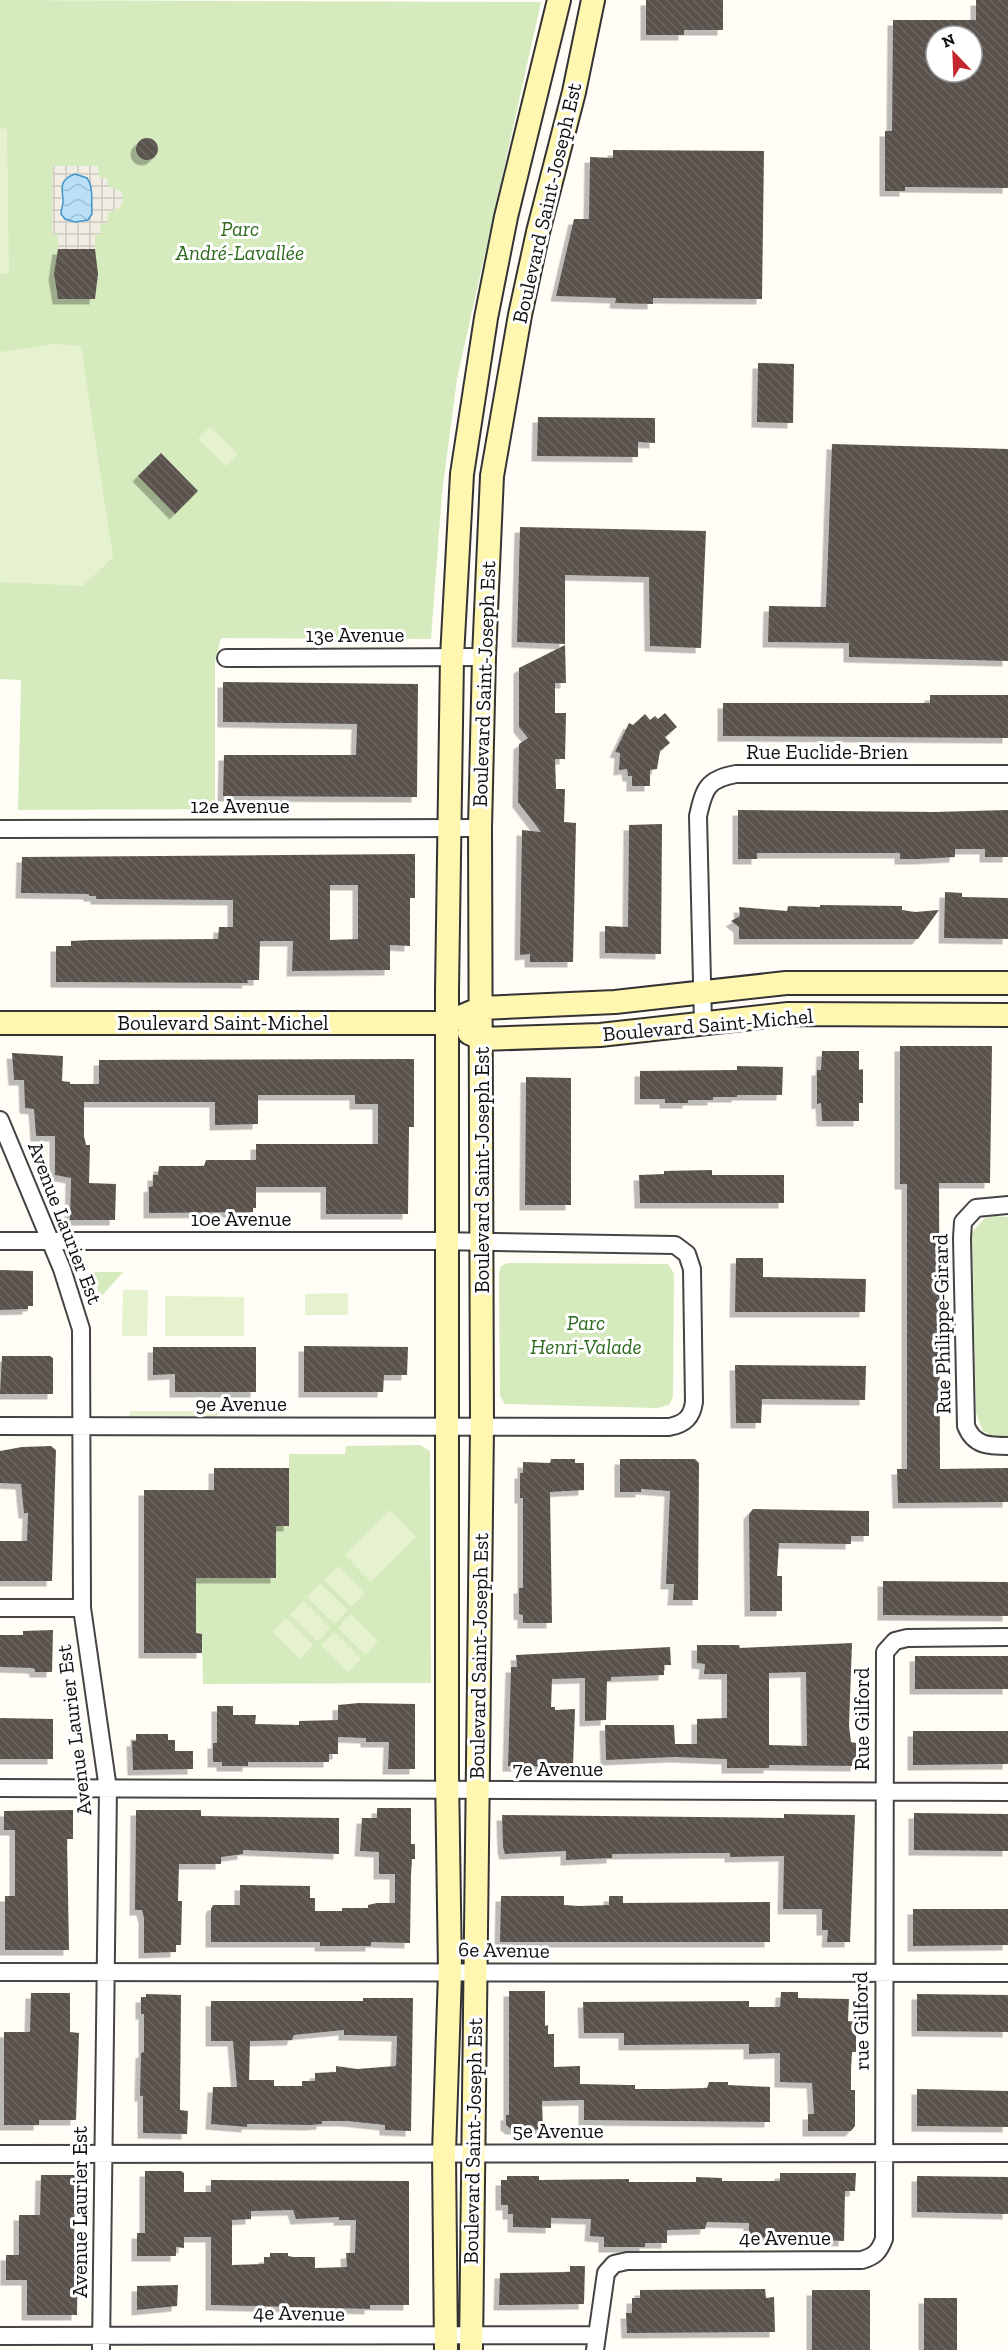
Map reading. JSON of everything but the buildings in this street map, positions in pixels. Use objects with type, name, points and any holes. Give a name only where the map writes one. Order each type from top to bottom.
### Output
[{"type":"main road","name":"Boulevard Saint-Joseph Est","points":[[446,2343],[444,2153],[450,1972],[447,1791],[449,1426],[446,1023],[452,657],[462,474],[483,340],[506,217],[559,0]]},
{"type":"main road","name":"Boulevard Saint-Joseph Est","points":[[471,2343],[471,2152],[477,1973],[482,1427],[480,828],[484,657],[492,476],[531,263],[574,92],[593,0]]},
{"type":"main road","name":"Boulevard Saint-Michel","points":[[0,1023],[446,1023],[481,1008],[615,1002],[786,983],[1008,983]]},
{"type":"main road","name":"Boulevard Saint-Michel","points":[[446,1023],[482,1039],[600,1035],[788,1014],[1008,1015]]},
{"type":"street","name":"13e Avenue","points":[[226,658],[484,657]]},
{"type":"street","name":"Rue Euclide-Brien","points":[[703,1023],[698,816],[703,791],[712,782],[722,776],[736,774],[1008,774]]},
{"type":"street","name":"12e Avenue","points":[[0,829],[480,828]]},
{"type":"street","name":"Avenue Laurier Est","points":[[0,1120],[50,1241],[81,1329],[82,1608],[108,1789],[101,2343]]},
{"type":"street","name":"Rue Philippe-Girard","points":[[1008,1205],[976,1208],[963,1222],[962,1238],[966,1426],[977,1442],[986,1446],[1008,1446]]},
{"type":"street","name":"10e Avenue","points":[[0,1241],[447,1241],[665,1244],[683,1250],[690,1259],[692,1269],[694,1402],[691,1415],[686,1421],[669,1426],[482,1427]]},
{"type":"street","name":"9e Avenue","points":[[0,1426],[482,1427]]},
{"type":"street","points":[[0,1608],[82,1608]]},
{"type":"street","name":"Rue Gilford","points":[[884,1792],[884,1660],[888,1647],[895,1641],[907,1638],[1008,1637]]},
{"type":"street","name":"7e Avenue","points":[[0,1788],[1008,1792]]},
{"type":"street","name":"rue Gilford","points":[[880,2249],[884,2238],[885,2152],[884,1792]]},
{"type":"street","name":"6e Avenue","points":[[0,1972],[1008,1973]]},
{"type":"street","name":"5e Avenue","points":[[0,2154],[1008,2153]]},
{"type":"street","name":"4e Avenue","points":[[0,2336],[101,2343],[596,2343],[606,2274],[614,2264],[627,2260],[861,2260],[873,2257],[880,2249]]},
{"type":"green space","name":"Parc André-Lavallée","points":[[0,0],[541,2],[457,379],[442,493],[431,639],[221,638],[215,661],[215,809],[18,810],[21,680],[0,679]]},
{"type":"green space","points":[[7,128],[9,274],[0,274],[0,129]]},
{"type":"green space","points":[[54,344],[81,346],[113,557],[83,586],[0,582],[0,352]]},
{"type":"green space","points":[[210,427],[238,454],[226,466],[198,439]]},
{"type":"green space","points":[[1008,1217],[1008,1439],[999,1439],[983,1431],[976,1413],[972,1232],[985,1218]]},
{"type":"green space","name":"Parc Henri-Valade","points":[[508,1263],[668,1264],[674,1274],[673,1397],[669,1405],[657,1408],[505,1404],[500,1396],[499,1273],[501,1266]]},
{"type":"green space","points":[[93,1272],[123,1272],[100,1298]]},
{"type":"green space","points":[[123,1290],[148,1290],[147,1336],[122,1336]]},
{"type":"green space","points":[[348,1293],[348,1315],[305,1315],[305,1294]]},
{"type":"green space","points":[[165,1296],[244,1297],[244,1336],[165,1336]]},
{"type":"green space","points":[[130,1411],[217,1411],[217,1425],[129,1425]]},
{"type":"green space","points":[[420,1445],[430,1451],[431,1683],[203,1684],[202,1634],[196,1633],[196,1554],[216,1578],[276,1578],[276,1540],[268,1540],[268,1526],[289,1526],[289,1454],[345,1454],[346,1446]]},
{"type":"green space","points":[[390,1510],[416,1537],[371,1582],[345,1555]]},
{"type":"green space","points":[[338,1566],[365,1593],[351,1607],[324,1580]]},
{"type":"green space","points":[[320,1583],[348,1610],[334,1624],[307,1597]]},
{"type":"green space","points":[[303,1601],[330,1628],[317,1642],[290,1615]]},
{"type":"green space","points":[[351,1614],[378,1641],[365,1655],[338,1628]]},
{"type":"green space","points":[[286,1618],[313,1645],[300,1659],[273,1632]]},
{"type":"green space","points":[[334,1632],[361,1659],[348,1672],[321,1645]]},
{"type":"shaded area","points":[[53,166],[98,166],[99,178],[107,178],[107,185],[121,192],[123,200],[120,207],[108,213],[107,223],[100,223],[101,234],[95,234],[95,249],[58,249],[58,234],[52,234]],"holes":[[[65,179],[90,198],[92,211],[88,220],[75,222],[61,208],[63,201],[61,186]]]},
{"type":"water","points":[[75,174],[87,178],[89,182],[92,214],[88,220],[75,222],[65,219],[61,214],[63,183]]}]
